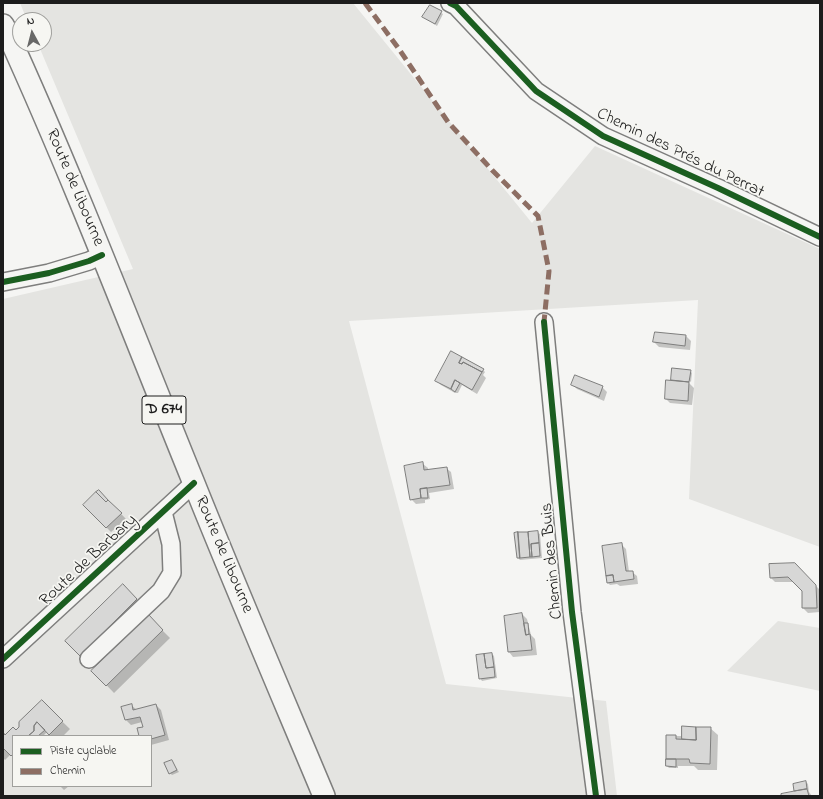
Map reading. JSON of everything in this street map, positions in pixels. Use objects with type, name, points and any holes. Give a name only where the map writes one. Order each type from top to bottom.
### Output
[{"type":"main road","name":"Route de Libourne","points":[[3,25],[29,79],[102,255],[194,484],[324,796]]},
{"type":"street","name":"Chemin des Prés du Perrat","points":[[450,3],[456,6],[536,92],[603,136],[718,188],[820,237]]},
{"type":"street","points":[[3,282],[49,273],[102,255]]},
{"type":"street","name":"Chemin des Buis","points":[[544,322],[572,612],[596,796]]},
{"type":"street","name":"Route de Barbary","points":[[3,659],[194,484]]},
{"type":"street","points":[[89,659],[161,591],[172,573],[171,544],[163,512]]},
{"type":"shaded area","points":[[20,3],[353,3],[532,223],[595,146],[820,249],[820,547],[689,499],[698,300],[349,321],[446,684],[606,701],[617,796],[3,796],[3,299],[133,269],[41,52],[52,52],[52,12],[24,12]]},
{"type":"shaded area","points":[[778,621],[820,628],[820,691],[727,671]]},
{"type":"building","points":[[430,5],[442,11],[435,24],[422,17]]},
{"type":"building","points":[[655,332],[686,335],[685,346],[653,342]]},
{"type":"building","points":[[451,351],[462,357],[459,363],[462,364],[463,362],[482,372],[472,390],[455,380],[451,389],[435,381]]},
{"type":"building","points":[[462,357],[484,369],[482,372],[463,362],[462,364],[459,363]]},
{"type":"building","points":[[672,368],[691,370],[689,382],[671,380]]},
{"type":"building","points":[[575,375],[603,386],[599,397],[571,385]]},
{"type":"building","points":[[455,380],[460,383],[455,392],[451,389]]},
{"type":"building","points":[[666,380],[689,382],[688,401],[665,399]]},
{"type":"building","points":[[423,462],[424,470],[447,467],[450,485],[420,489],[421,498],[410,500],[404,466]]},
{"type":"building","points":[[427,488],[428,498],[421,498],[420,489]]},
{"type":"building","points":[[99,490],[108,500],[106,502],[96,492]]},
{"type":"building","points":[[96,492],[106,502],[108,500],[122,513],[106,528],[83,505]]},
{"type":"building","points":[[538,531],[539,543],[531,544],[532,557],[530,557],[528,532]]},
{"type":"building","points":[[518,532],[520,558],[517,558],[514,533]]},
{"type":"building","points":[[518,532],[528,532],[530,557],[520,558]]},
{"type":"building","points":[[539,543],[540,556],[532,557],[531,544]]},
{"type":"building","points":[[622,543],[626,571],[633,571],[634,579],[614,582],[613,575],[606,576],[602,546]]},
{"type":"building","points":[[795,563],[816,585],[817,608],[802,608],[802,591],[788,577],[770,578],[769,564]]},
{"type":"building","points":[[613,575],[614,582],[607,583],[606,576]]},
{"type":"building","points":[[123,584],[137,599],[80,656],[65,641]]},
{"type":"building","points":[[522,613],[526,635],[530,634],[532,650],[508,652],[504,616]]},
{"type":"building","points":[[149,615],[163,630],[106,686],[91,671]]},
{"type":"building","points":[[524,623],[528,623],[529,634],[526,635]]},
{"type":"building","points":[[492,653],[494,667],[486,668],[484,654]]},
{"type":"building","points":[[484,654],[486,668],[494,667],[495,677],[479,679],[476,655]]},
{"type":"building","points":[[42,700],[63,721],[49,735],[37,722],[34,726],[34,731],[29,735],[12,735],[11,756],[3,748],[3,732],[5,735],[13,727],[16,730],[19,727],[19,722]]},
{"type":"building","points":[[132,704],[133,710],[156,704],[165,735],[152,739],[152,735],[139,735],[137,728],[143,727],[140,717],[125,720],[121,707]]},
{"type":"building","points":[[37,722],[45,730],[39,735],[29,735],[34,731],[34,726]]},
{"type":"building","points":[[682,726],[696,727],[696,740],[682,739]]},
{"type":"building","points":[[696,727],[711,727],[710,764],[690,763],[689,759],[666,759],[666,735],[676,735],[676,739],[696,740]]},
{"type":"building","points":[[666,759],[676,759],[676,767],[666,766]]},
{"type":"building","points":[[172,760],[177,770],[169,774],[164,763]]},
{"type":"building","points":[[806,781],[807,789],[794,791],[793,784]]},
{"type":"building","points":[[807,789],[809,796],[781,796],[781,794]]},
{"type":"marked path","points":[[365,3],[399,49],[448,122],[492,170],[538,216],[549,271],[544,322]]},
{"type":"cycle path","points":[[450,3],[456,6],[536,91],[603,136],[718,188],[820,237]]},
{"type":"cycle path","points":[[3,282],[49,273],[89,261],[102,255]]},
{"type":"cycle path","points":[[544,322],[572,612],[596,796]]},
{"type":"cycle path","points":[[3,659],[194,483]]}]
